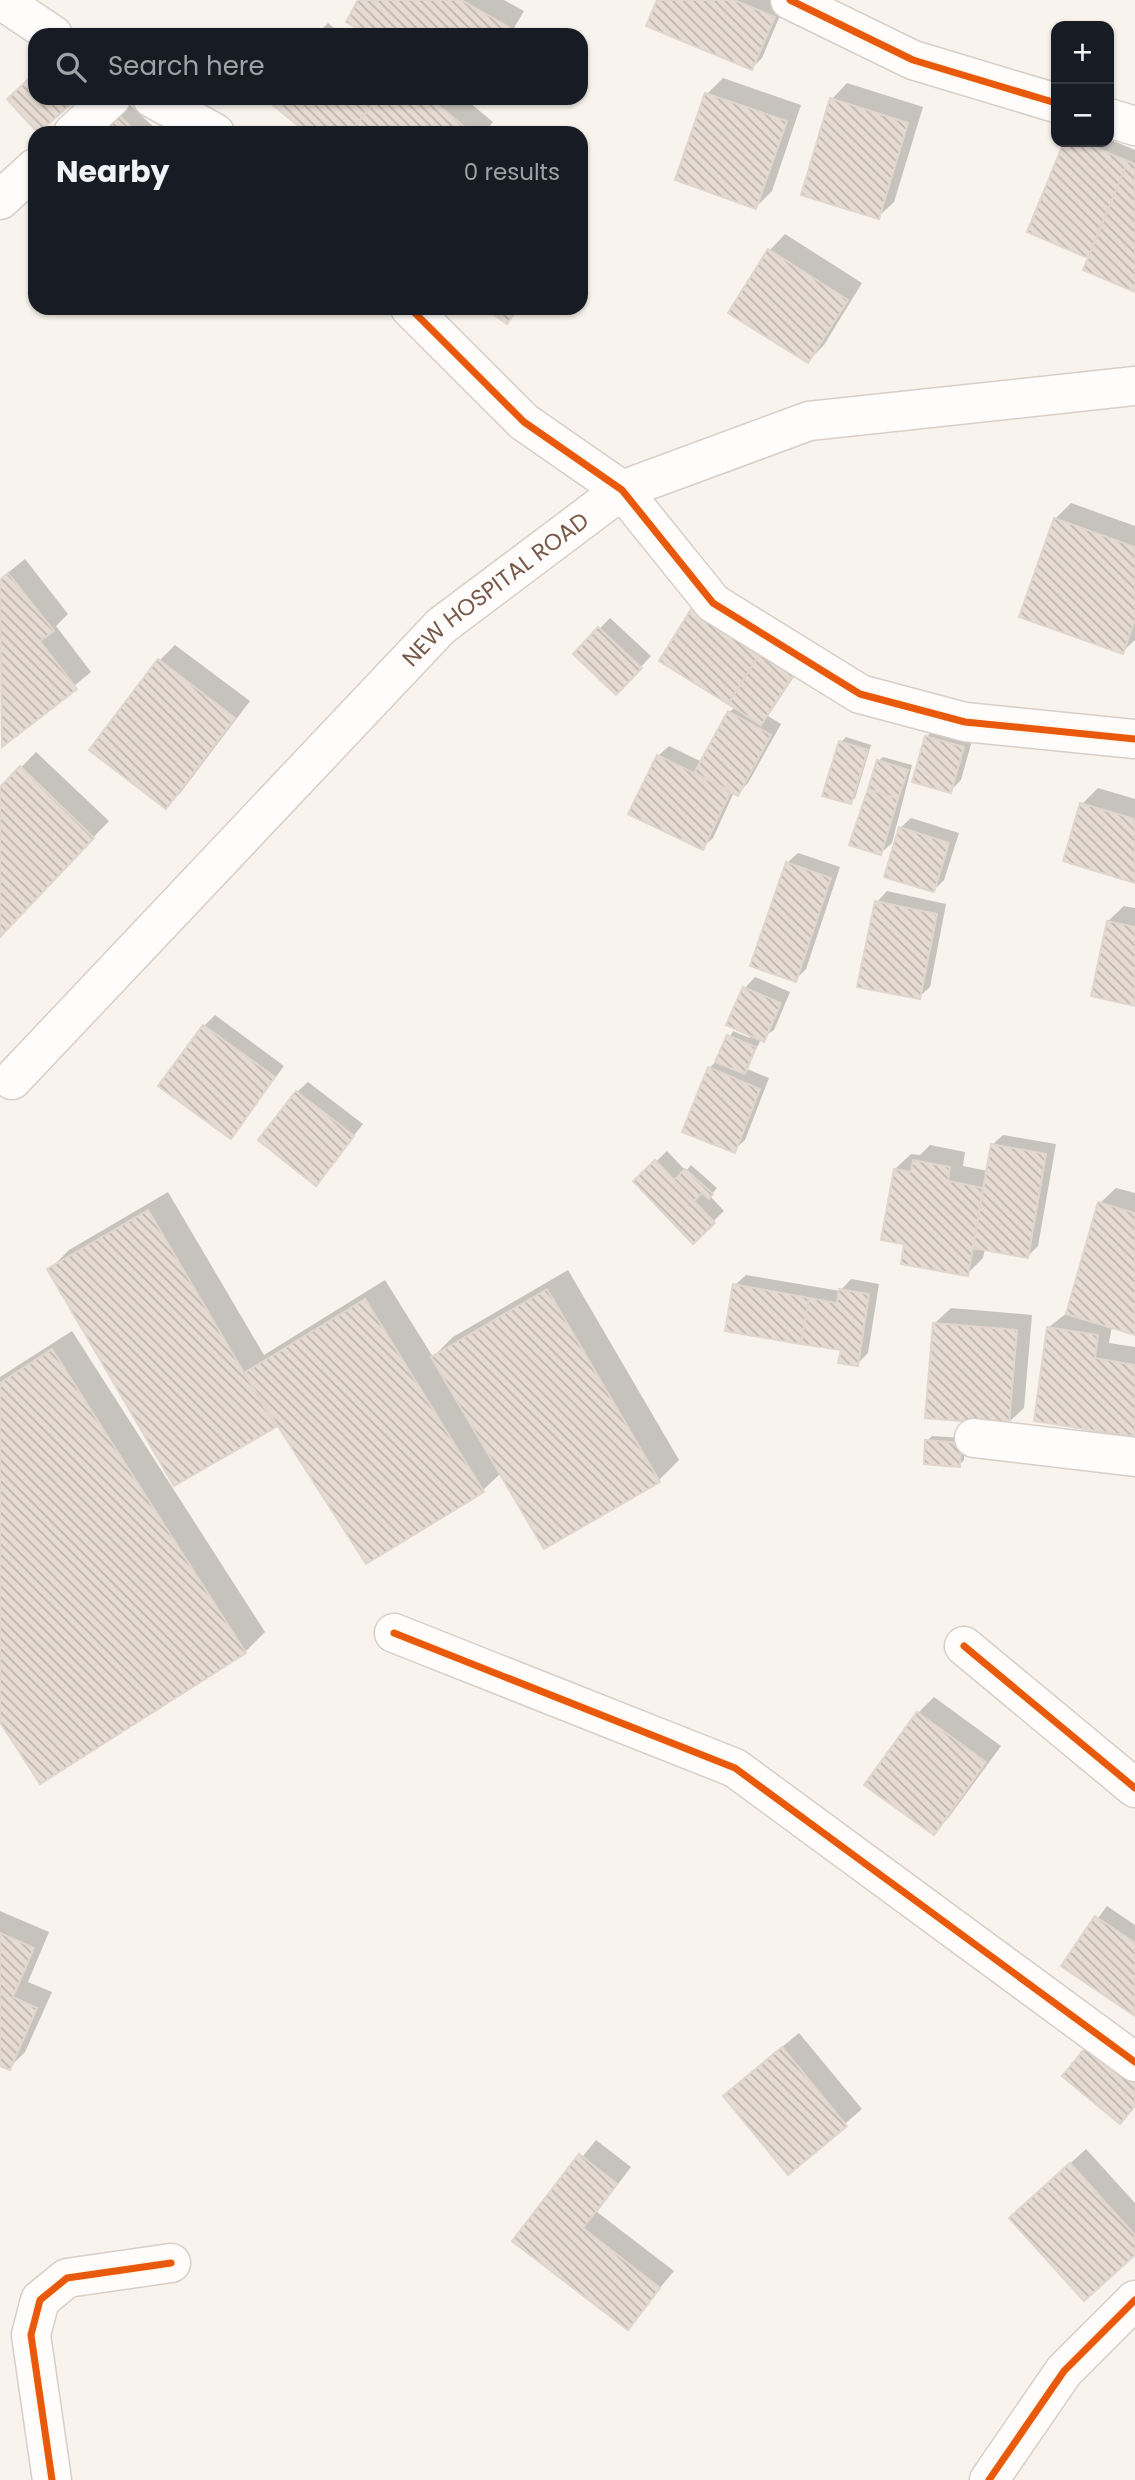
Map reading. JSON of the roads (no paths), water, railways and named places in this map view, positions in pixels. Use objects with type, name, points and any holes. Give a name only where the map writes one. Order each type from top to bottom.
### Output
[{"type":"street","points":[[1,0],[43,28]]},
{"type":"street","points":[[790,0],[914,60],[1051,101]]},
{"type":"street","points":[[81,126],[103,105]]},
{"type":"street","points":[[165,105],[202,126]]},
{"type":"street","points":[[1114,120],[1135,126]]},
{"type":"street","points":[[0,200],[28,174]]},
{"type":"street","points":[[417,315],[524,422],[622,490],[713,603],[860,694],[965,722],[1135,738]]},
{"type":"street","name":"NEW HOSPITAL ROAD","points":[[12,1080],[441,626],[622,490],[809,421],[1135,386]]},
{"type":"street","points":[[974,1438],[1135,1457]]},
{"type":"street","points":[[394,1633],[735,1768],[1135,2063]]},
{"type":"street","points":[[964,1646],[1135,1788]]},
{"type":"street","points":[[52,2480],[31,2335],[40,2300],[67,2278],[170,2263]]},
{"type":"street","points":[[989,2480],[1064,2371],[1135,2300]]}]
